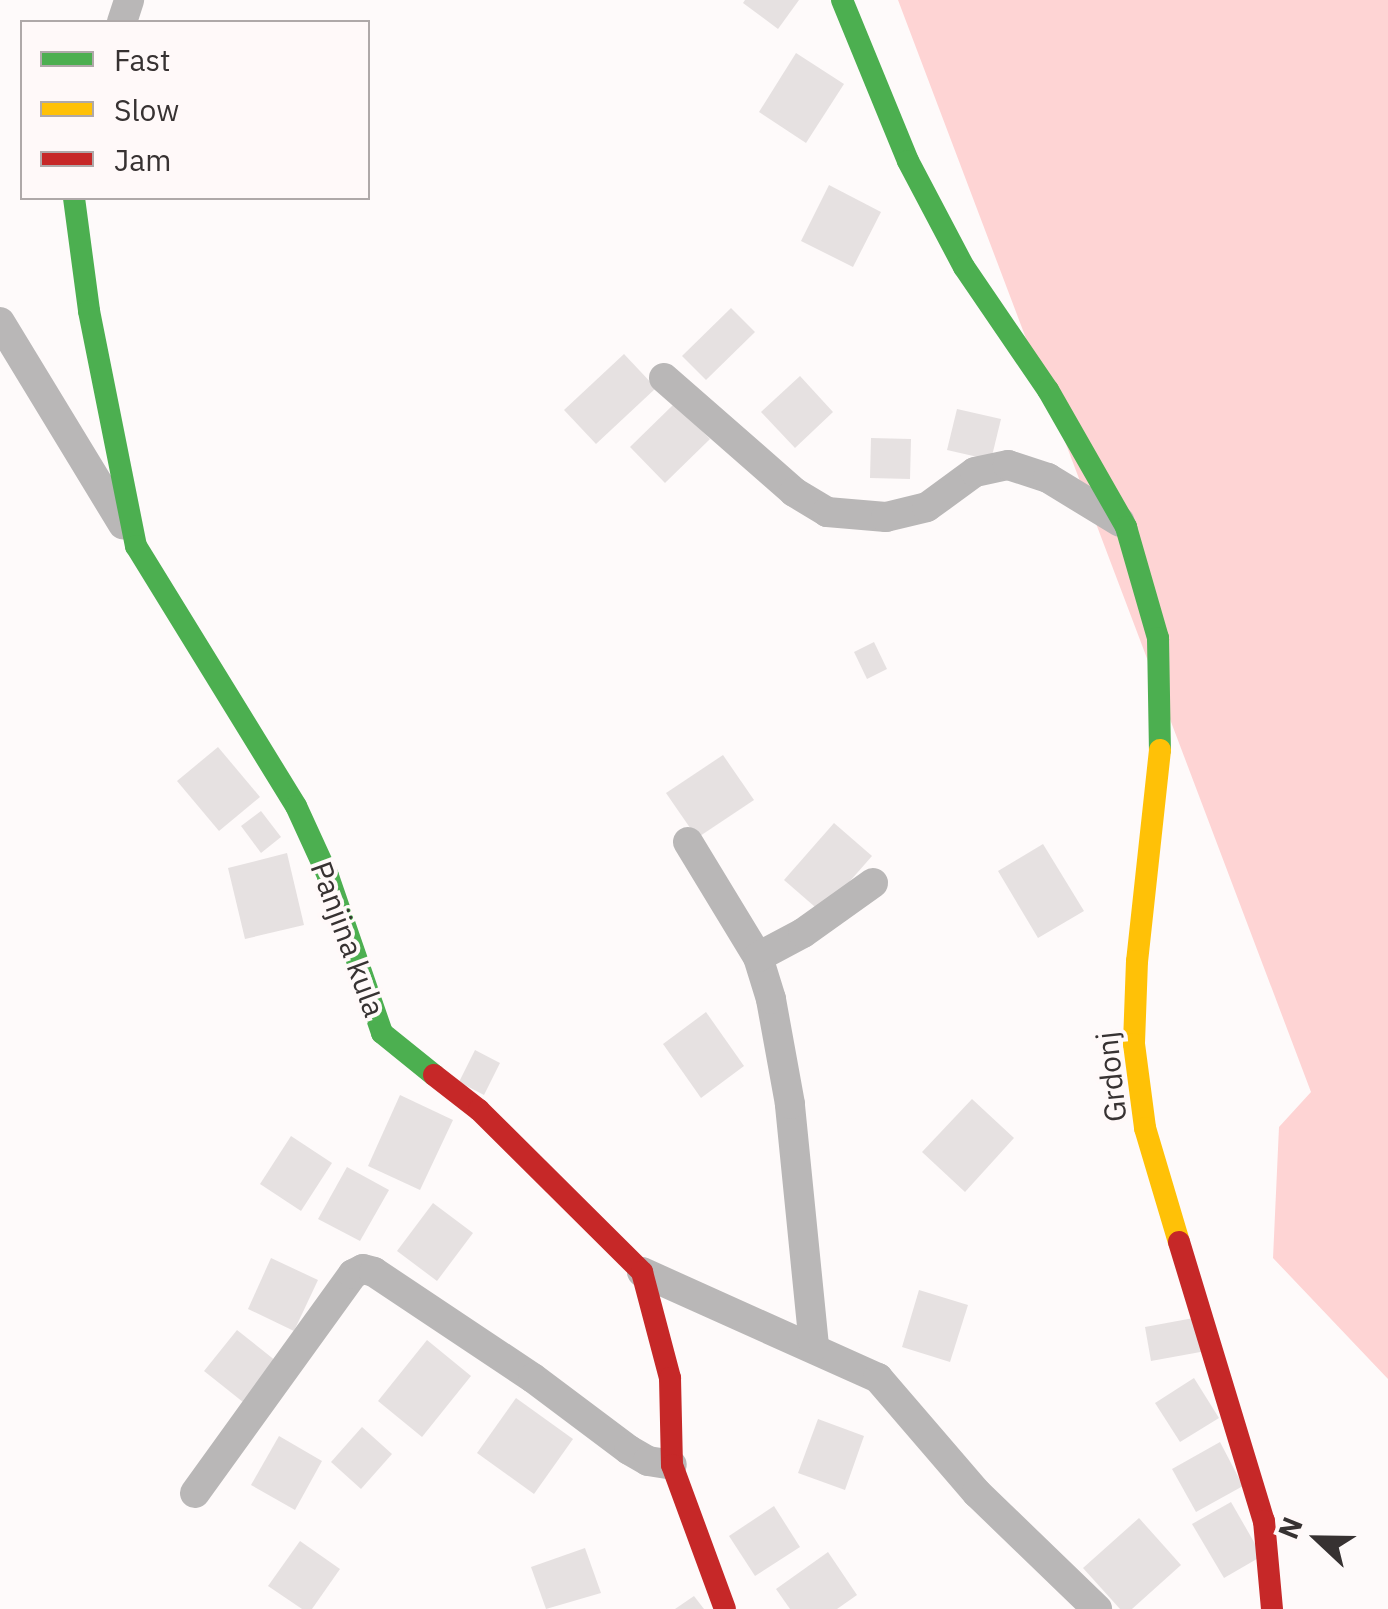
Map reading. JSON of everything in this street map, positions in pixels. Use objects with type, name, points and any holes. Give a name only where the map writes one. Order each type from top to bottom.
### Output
[{"type":"street","name":"Grdonj","points":[[842,0],[908,161],[964,267],[1048,390],[1126,526],[1158,638],[1160,769],[1137,961],[1134,1028],[1143,1111],[1264,1520],[1272,1609]]},
{"type":"street","name":"Panjina kula","points":[[74,200],[89,311],[136,546],[296,806],[328,876],[352,956],[382,1033],[479,1110],[642,1272]]},
{"type":"street","points":[[0,322],[136,546]]},
{"type":"street","points":[[664,378],[794,492],[827,512],[886,517],[926,507],[975,472],[1008,465],[1048,478],[1126,526]]},
{"type":"street","points":[[688,842],[758,957],[771,1000],[790,1104],[814,1346]]},
{"type":"street","points":[[758,957],[803,933],[874,884]]},
{"type":"street","points":[[195,1493],[353,1274],[363,1269],[374,1272],[533,1378],[628,1450],[648,1461],[672,1464]]},
{"type":"street","points":[[642,1272],[878,1378],[977,1492],[1097,1609]]},
{"type":"street","points":[[642,1272],[670,1378],[672,1464],[725,1609]]},
{"type":"shaded area","points":[[898,0],[1388,0],[1388,1379],[1273,1258],[1279,1127],[1311,1092]]},
{"type":"building","points":[[799,0],[778,29],[743,3]]},
{"type":"building","points":[[796,53],[844,84],[806,143],[759,112]]},
{"type":"building","points":[[829,185],[881,212],[853,267],[801,241]]},
{"type":"building","points":[[731,308],[755,332],[706,380],[682,356]]},
{"type":"building","points":[[624,354],[656,388],[596,444],[564,410]]},
{"type":"building","points":[[800,376],[833,412],[795,448],[761,412]]},
{"type":"building","points":[[675,403],[710,439],[665,483],[630,447]]},
{"type":"building","points":[[957,409],[1001,419],[991,460],[947,450]]},
{"type":"building","points":[[871,438],[911,439],[910,479],[870,478]]},
{"type":"building","points":[[874,642],[887,669],[867,679],[854,652]]},
{"type":"building","points":[[218,747],[260,797],[219,831],[177,781]]},
{"type":"building","points":[[723,755],[754,800],[697,838],[666,793]]},
{"type":"building","points":[[261,811],[281,837],[261,853],[241,826]]},
{"type":"building","points":[[834,823],[872,856],[822,913],[784,880]]},
{"type":"building","points":[[1043,844],[1084,911],[1038,938],[998,871]]},
{"type":"building","points":[[287,853],[304,925],[245,939],[228,868]]},
{"type":"building","points":[[706,1012],[744,1066],[701,1098],[663,1044]]},
{"type":"building","points":[[475,1050],[500,1063],[484,1095],[459,1082]]},
{"type":"building","points":[[400,1095],[453,1120],[420,1190],[368,1166]]},
{"type":"building","points":[[972,1099],[1014,1138],[965,1192],[922,1152]]},
{"type":"building","points":[[291,1136],[332,1163],[301,1211],[260,1184]]},
{"type":"building","points":[[347,1167],[389,1190],[360,1241],[318,1219]]},
{"type":"building","points":[[433,1203],[473,1233],[437,1281],[397,1251]]},
{"type":"building","points":[[271,1258],[318,1280],[294,1331],[248,1309]]},
{"type":"building","points":[[919,1290],[968,1305],[950,1362],[902,1347]]},
{"type":"building","points":[[1199,1317],[1206,1351],[1151,1361],[1145,1327]]},
{"type":"building","points":[[237,1330],[281,1365],[248,1406],[204,1371]]},
{"type":"building","points":[[427,1340],[471,1376],[422,1437],[378,1401]]},
{"type":"building","points":[[1194,1378],[1219,1418],[1180,1442],[1155,1403]]},
{"type":"building","points":[[516,1398],[573,1439],[534,1494],[477,1453]]},
{"type":"building","points":[[818,1419],[864,1436],[845,1490],[798,1473]]},
{"type":"building","points":[[362,1427],[392,1454],[361,1489],[331,1462]]},
{"type":"building","points":[[279,1436],[322,1461],[295,1510],[251,1485]]},
{"type":"building","points":[[1220,1442],[1243,1486],[1196,1512],[1172,1469]]},
{"type":"building","points":[[1231,1502],[1262,1556],[1224,1578],[1192,1524]]},
{"type":"building","points":[[774,1506],[800,1547],[755,1576],[729,1536]]},
{"type":"building","points":[[1139,1518],[1181,1565],[1132,1609],[1120,1609],[1083,1568]]},
{"type":"building","points":[[300,1541],[340,1569],[312,1609],[302,1609],[268,1586]]},
{"type":"building","points":[[585,1548],[601,1593],[546,1609],[531,1567]]},
{"type":"building","points":[[828,1552],[857,1595],[837,1609],[790,1609],[776,1589]]},
{"type":"building","points":[[694,1596],[704,1609],[675,1609]]},
{"type":"traffic: fast","points":[[842,0],[908,161],[964,267],[1048,390],[1126,527],[1158,638],[1160,750]]},
{"type":"traffic: fast","points":[[74,200],[89,311],[136,546],[296,806],[328,876],[382,1033],[434,1075]]},
{"type":"traffic: slow","points":[[1160,750],[1137,961],[1134,1044],[1145,1128],[1179,1242]]},
{"type":"traffic: jam","points":[[434,1075],[479,1110],[642,1272],[670,1378],[672,1465],[725,1609]]},
{"type":"traffic: jam","points":[[1179,1242],[1264,1521],[1272,1609]]}]
